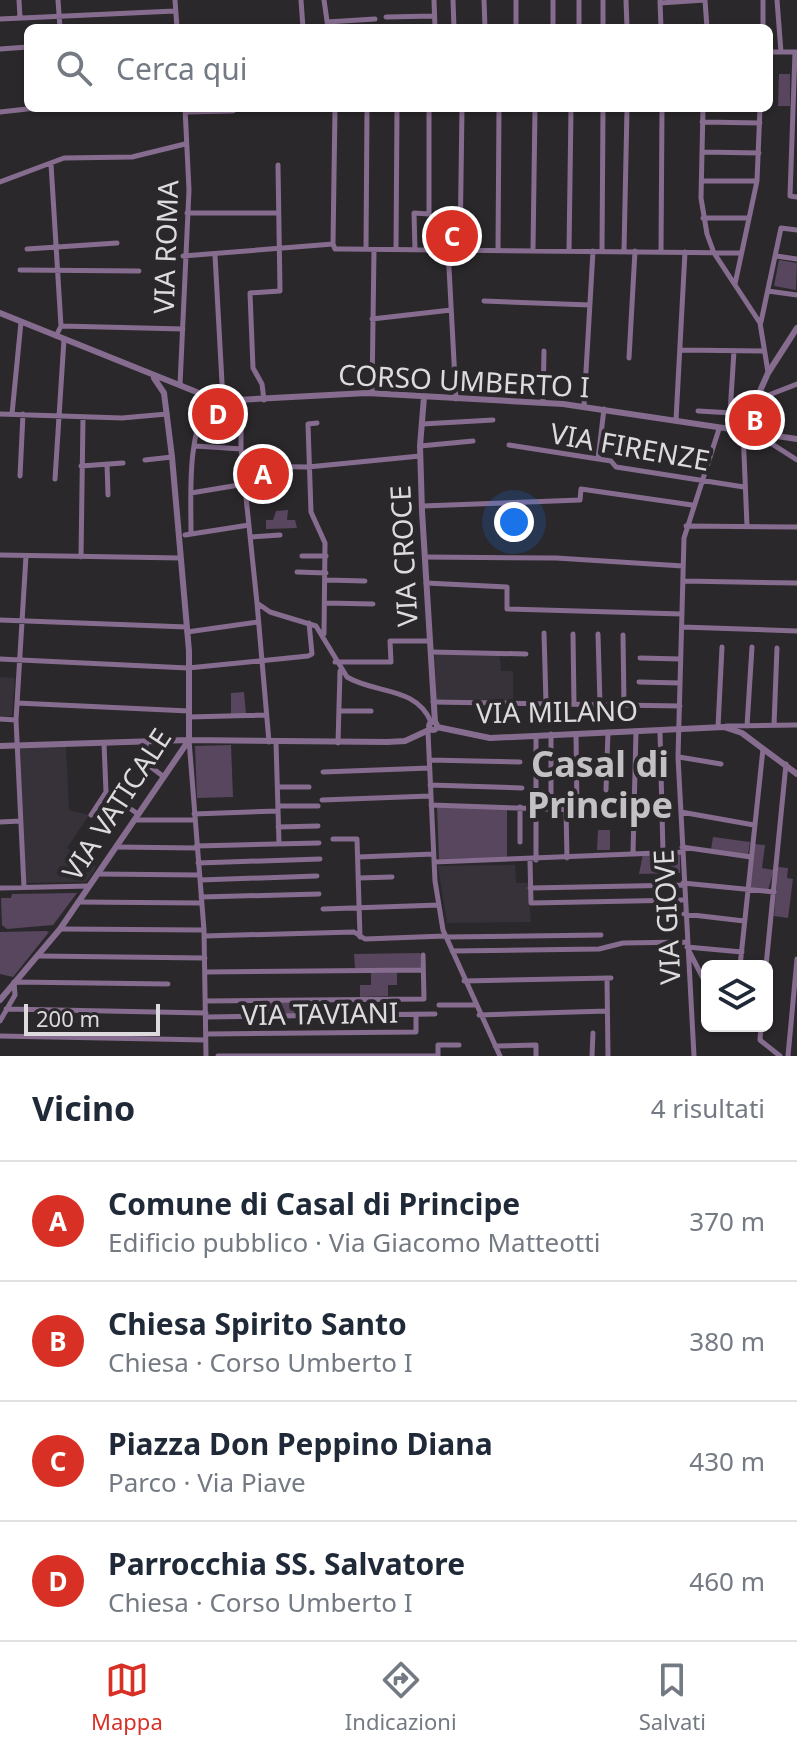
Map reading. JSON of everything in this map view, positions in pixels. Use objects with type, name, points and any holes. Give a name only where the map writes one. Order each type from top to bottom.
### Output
[{"type":"street","points":[[19,0],[20,18]]},
{"type":"street","points":[[58,0],[60,24]]},
{"type":"street","points":[[175,0],[177,24]]},
{"type":"street","points":[[301,0],[303,24]]},
{"type":"street","points":[[324,0],[327,24]]},
{"type":"street","points":[[434,0],[435,24]]},
{"type":"street","points":[[453,0],[454,24]]},
{"type":"street","points":[[484,0],[485,24]]},
{"type":"street","points":[[516,0],[516,24]]},
{"type":"street","points":[[553,0],[553,24]]},
{"type":"street","points":[[579,0],[579,24]]},
{"type":"street","points":[[603,0],[603,24]]},
{"type":"street","points":[[626,0],[627,24]]},
{"type":"street","points":[[661,24],[660,1],[705,0],[707,24]]},
{"type":"street","points":[[763,0],[763,24]]},
{"type":"street","points":[[777,0],[781,52]]},
{"type":"street","points":[[0,19],[175,11]]},
{"type":"street","points":[[386,17],[434,16]]},
{"type":"street","points":[[335,24],[375,19]]},
{"type":"street","points":[[0,49],[24,47]]},
{"type":"street","points":[[773,52],[796,52],[790,196],[797,197]]},
{"type":"street","points":[[0,112],[24,109]]},
{"type":"street","name":"VIA ROMA","points":[[178,386],[187,213],[186,112]]},
{"type":"street","points":[[335,112],[335,249],[741,253]]},
{"type":"street","points":[[367,112],[372,393]]},
{"type":"street","points":[[396,250],[397,112]]},
{"type":"street","points":[[415,250],[414,213],[429,214],[429,112]]},
{"type":"street","points":[[460,249],[462,112]]},
{"type":"street","points":[[498,250],[499,112]]},
{"type":"street","points":[[533,250],[535,112]]},
{"type":"street","points":[[569,251],[571,112]]},
{"type":"street","points":[[602,251],[603,112]]},
{"type":"street","points":[[624,251],[627,112]]},
{"type":"street","points":[[661,252],[662,112]]},
{"type":"street","points":[[703,112],[703,218],[714,253],[760,323]]},
{"type":"street","points":[[735,284],[757,181],[760,112]]},
{"type":"street","points":[[702,122],[760,123]]},
{"type":"street","points":[[0,182],[64,158],[132,157],[185,144]]},
{"type":"street","points":[[702,152],[759,153]]},
{"type":"street","points":[[51,164],[61,326],[56,336]]},
{"type":"street","points":[[265,400],[262,384],[253,368],[250,293],[280,291],[278,165]]},
{"type":"street","points":[[701,181],[757,181]]},
{"type":"street","points":[[187,213],[278,213]]},
{"type":"street","points":[[703,218],[749,218]]},
{"type":"street","points":[[768,373],[760,323],[781,228],[797,230]]},
{"type":"street","points":[[27,249],[117,243]]},
{"type":"street","points":[[183,256],[333,244]]},
{"type":"street","points":[[448,249],[456,400]]},
{"type":"street","points":[[584,406],[593,251]]},
{"type":"street","points":[[629,358],[635,251]]},
{"type":"street","points":[[676,420],[685,252]]},
{"type":"street","points":[[215,254],[223,401]]},
{"type":"street","points":[[776,256],[797,259]]},
{"type":"street","points":[[20,270],[139,271]]},
{"type":"street","points":[[768,291],[797,295]]},
{"type":"street","points":[[484,301],[590,305]]},
{"type":"street","points":[[372,319],[451,310]]},
{"type":"street","name":"CORSO UMBERTO I","points":[[0,313],[178,386],[223,401],[372,393],[543,403],[584,406],[797,439]]},
{"type":"street","points":[[12,414],[21,322]]},
{"type":"street","points":[[61,326],[183,329]]},
{"type":"street","points":[[756,400],[768,373],[794,339],[797,328]]},
{"type":"street","points":[[55,479],[64,339]]},
{"type":"street","points":[[680,350],[763,351]]},
{"type":"street","points":[[543,403],[544,351]]},
{"type":"street","points":[[731,430],[734,351]]},
{"type":"street","name":"VIA VATICALE","points":[[133,367],[160,383],[167,414]]},
{"type":"street","points":[[698,411],[734,413],[756,400],[797,384]]},
{"type":"street","name":"VIA VATICALE","points":[[0,1000],[60,929],[189,740],[187,629],[166,389],[178,386]]},
{"type":"street","name":"VIA CROCE","points":[[424,397],[420,456],[432,724]]},
{"type":"street","points":[[209,398],[200,418],[188,535],[249,525]]},
{"type":"street","points":[[241,402],[241,449],[266,715],[277,787],[279,843]]},
{"type":"street","points":[[598,459],[604,409]]},
{"type":"street","points":[[0,414],[122,418],[167,414]]},
{"type":"street","points":[[20,476],[23,414]]},
{"type":"street","points":[[81,557],[83,417]]},
{"type":"street","points":[[422,424],[493,420]]},
{"type":"street","points":[[317,423],[308,424],[308,467],[311,512],[322,533],[326,556],[324,635],[340,671],[354,682],[405,695],[428,713],[432,724],[429,760],[434,862],[445,936],[500,1056]]},
{"type":"street","name":"VIA GIOVE","points":[[694,1056],[683,900],[678,757],[683,566],[686,526],[719,429]]},
{"type":"street","points":[[743,430],[747,526]]},
{"type":"street","points":[[755,432],[764,442],[797,460]]},
{"type":"street","points":[[420,446],[473,441]]},
{"type":"street","name":"VIA FIRENZE","points":[[509,445],[615,462],[616,467],[744,487]]},
{"type":"street","points":[[196,446],[241,449]]},
{"type":"street","points":[[245,466],[308,467],[420,456]]},
{"type":"street","points":[[145,460],[172,457]]},
{"type":"street","points":[[81,466],[123,463]]},
{"type":"street","points":[[107,464],[108,495]]},
{"type":"street","points":[[191,493],[245,484]]},
{"type":"street","points":[[422,506],[580,500],[581,489],[692,505]]},
{"type":"street","points":[[686,526],[797,527]]},
{"type":"street","points":[[251,537],[280,535]]},
{"type":"street","points":[[0,555],[181,558]]},
{"type":"street","points":[[24,887],[16,720],[26,556]]},
{"type":"street","points":[[302,556],[326,556]]},
{"type":"street","points":[[425,557],[556,558],[683,566]]},
{"type":"street","points":[[297,572],[365,581]]},
{"type":"street","points":[[683,581],[797,583]]},
{"type":"street","points":[[426,583],[507,587],[507,609],[682,614]]},
{"type":"street","points":[[257,603],[270,612],[309,623],[324,635]]},
{"type":"street","points":[[326,603],[373,604]]},
{"type":"street","points":[[0,620],[187,629],[258,622]]},
{"type":"street","points":[[0,659],[188,668],[312,656],[309,623]]},
{"type":"street","points":[[682,627],[797,631]]},
{"type":"street","points":[[544,633],[546,703]]},
{"type":"street","points":[[573,634],[574,704]]},
{"type":"street","points":[[598,634],[600,704]]},
{"type":"street","points":[[623,635],[624,705]]},
{"type":"street","points":[[335,662],[391,662],[390,641],[429,641]]},
{"type":"street","points":[[721,727],[722,647]]},
{"type":"street","points":[[747,726],[752,647]]},
{"type":"street","points":[[774,725],[777,648]]},
{"type":"street","points":[[430,652],[526,654]]},
{"type":"street","points":[[640,658],[681,659]]},
{"type":"street","points":[[338,744],[340,671]]},
{"type":"street","points":[[639,682],[680,683]]},
{"type":"street","points":[[432,702],[680,706]]},
{"type":"street","points":[[17,703],[189,714],[266,715]]},
{"type":"street","points":[[339,711],[371,711]]},
{"type":"street","points":[[0,719],[16,720]]},
{"type":"street","points":[[0,746],[189,740],[338,744],[405,741],[432,724]]},
{"type":"street","name":"VIA MILANO","points":[[432,724],[472,737],[660,732],[721,727]]},
{"type":"street","points":[[721,727],[797,725]]},
{"type":"street","points":[[721,727],[763,748],[797,774]]},
{"type":"street","points":[[606,790],[608,731]]},
{"type":"street","points":[[633,853],[636,731]]},
{"type":"street","points":[[431,805],[577,810],[576,732]]},
{"type":"street","points":[[660,732],[663,852]]},
{"type":"street","points":[[551,733],[551,809]]},
{"type":"street","points":[[536,735],[531,903],[683,900]]},
{"type":"street","points":[[189,740],[193,749],[194,817],[204,933],[206,1056]]},
{"type":"street","points":[[146,742],[147,764],[164,777]]},
{"type":"street","points":[[91,815],[106,792],[104,743]]},
{"type":"street","points":[[741,960],[763,748]]},
{"type":"street","points":[[678,757],[721,764]]},
{"type":"street","points":[[429,760],[520,762]]},
{"type":"street","points":[[767,960],[786,764]]},
{"type":"street","points":[[323,772],[430,768]]},
{"type":"street","points":[[430,785],[522,788]]},
{"type":"street","points":[[277,787],[309,787]]},
{"type":"street","points":[[106,792],[136,817],[194,817],[318,806]]},
{"type":"street","points":[[322,800],[430,796]]},
{"type":"street","points":[[520,807],[520,842]]},
{"type":"street","points":[[566,810],[567,858]]},
{"type":"street","points":[[681,812],[754,825]]},
{"type":"street","points":[[0,822],[21,821]]},
{"type":"street","points":[[278,827],[318,826]]},
{"type":"street","points":[[333,839],[357,839],[360,938]]},
{"type":"street","points":[[116,847],[319,843]]},
{"type":"street","points":[[434,862],[533,860],[682,850],[751,857]]},
{"type":"street","points":[[358,857],[434,854]]},
{"type":"street","points":[[198,863],[320,859]]},
{"type":"street","points":[[98,874],[317,876]]},
{"type":"street","points":[[358,878],[392,877]]},
{"type":"street","points":[[530,888],[683,884],[774,892]]},
{"type":"street","points":[[0,888],[89,886]]},
{"type":"street","points":[[78,902],[319,894]]},
{"type":"street","points":[[323,909],[439,905]]},
{"type":"street","points":[[684,914],[744,921]]},
{"type":"street","points":[[60,929],[204,933],[354,932],[360,938],[601,935]]},
{"type":"street","points":[[451,951],[599,949],[623,943],[687,945],[742,952]]},
{"type":"street","points":[[687,945],[701,974]]},
{"type":"street","points":[[206,1001],[424,999],[423,955]]},
{"type":"street","points":[[37,956],[205,958]]},
{"type":"street","points":[[788,1056],[797,959]]},
{"type":"street","points":[[205,972],[423,970]]},
{"type":"street","points":[[464,981],[609,978],[608,1056]]},
{"type":"street","points":[[0,1021],[15,995],[14,982],[168,984]]},
{"type":"street","points":[[439,1005],[475,1005]]},
{"type":"street","points":[[6,1009],[206,1015],[435,1014]]},
{"type":"street","points":[[479,1015],[607,1011]]},
{"type":"street","name":"VIA TAVIANI","points":[[206,1037],[416,1032],[416,1014]]},
{"type":"street","points":[[760,1032],[760,1040],[780,1056]]},
{"type":"street","points":[[592,1056],[593,1033]]},
{"type":"street","points":[[0,1036],[206,1037]]},
{"type":"street","points":[[218,1056],[438,1056],[438,1045],[459,1045]]},
{"type":"street","points":[[495,1046],[536,1045],[536,1056]]},
{"type":"shaded area","points":[[779,74],[790,74],[790,106],[778,106]]},
{"type":"shaded area","points":[[779,260],[797,263],[796,290],[774,286]]},
{"type":"shaded area","points":[[288,510],[287,520],[295,520],[297,528],[266,529],[266,520],[273,520],[276,511]]},
{"type":"shaded area","points":[[435,654],[500,656],[501,671],[513,671],[513,702],[436,700]]},
{"type":"shaded area","points":[[0,677],[15,678],[12,716],[0,716]]},
{"type":"shaded area","points":[[244,692],[246,714],[231,714],[231,693]]},
{"type":"shaded area","points":[[231,745],[233,797],[197,798],[195,746]]},
{"type":"shaded area","points":[[66,746],[69,810],[89,815],[67,848],[96,867],[86,882],[26,883],[19,748]]},
{"type":"shaded area","points":[[437,807],[507,808],[507,858],[439,859]]},
{"type":"shaded area","points":[[598,830],[610,830],[610,850],[597,850]]},
{"type":"shaded area","points":[[713,837],[750,842],[748,855],[711,850]]},
{"type":"shaded area","points":[[754,844],[765,845],[762,868],[774,870],[768,890],[750,888]]},
{"type":"shaded area","points":[[643,854],[680,855],[680,873],[639,874]]},
{"type":"shaded area","points":[[515,865],[516,883],[528,883],[531,922],[447,923],[438,866]]},
{"type":"shaded area","points":[[778,867],[788,868],[787,878],[793,879],[788,918],[774,916]]},
{"type":"shaded area","points":[[77,893],[53,925],[7,929],[2,925],[1,898],[11,898],[12,894]]},
{"type":"shaded area","points":[[0,932],[49,932],[13,977],[0,974]]},
{"type":"shaded area","points":[[420,953],[421,968],[355,968],[354,954]]},
{"type":"shaded area","points":[[397,972],[397,985],[388,985],[388,996],[360,997],[360,985],[371,985],[371,973]]},
{"type":"shaded area","points":[[294,1002],[294,1014],[253,1014],[253,1003]]},
{"type":"place","name":"Piazza Don Peppino Diana","points":[[452,236]]},
{"type":"place","name":"Parrocchia SS. Salvatore","points":[[218,414]]},
{"type":"place","name":"Chiesa Spirito Santo","points":[[755,420]]},
{"type":"place","name":"Comune di Casal di Principe","points":[[263,474]]},
{"type":"district","name":"Casal di Principe","points":[[600,784]]}]
